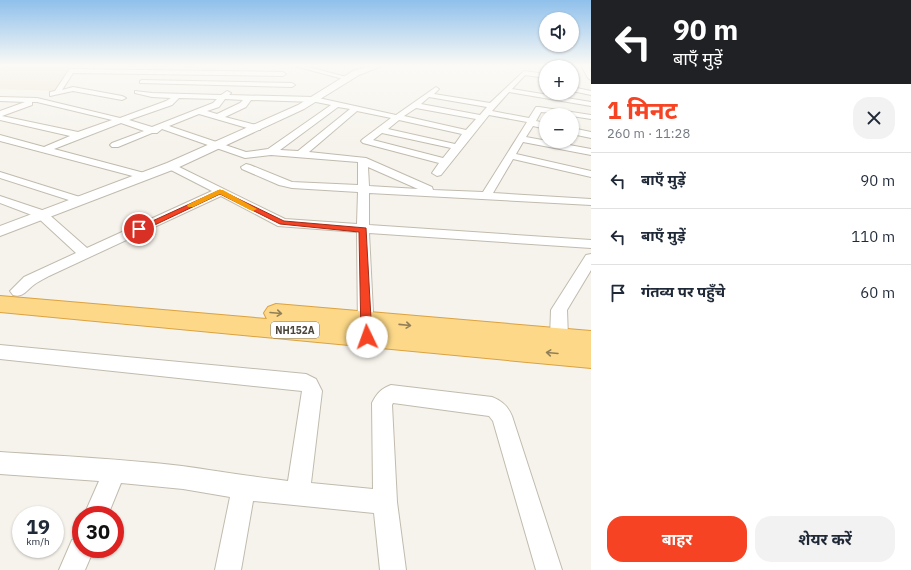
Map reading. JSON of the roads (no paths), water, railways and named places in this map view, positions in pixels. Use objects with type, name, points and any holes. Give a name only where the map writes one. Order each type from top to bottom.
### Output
[{"type":"highway","name":"NH152A","points":[[6,295],[366,329],[591,357]]},
{"type":"highway","name":"NH152A","points":[[366,329],[559,338],[591,341]]},
{"type":"street","points":[[0,114],[57,92]]},
{"type":"street","points":[[87,92],[122,98]]},
{"type":"street","points":[[87,112],[137,92],[149,95],[313,99],[468,133]]},
{"type":"street","points":[[115,145],[218,104],[228,92]]},
{"type":"street","points":[[291,92],[291,98]]},
{"type":"street","points":[[0,232],[40,214],[171,166],[301,107],[326,92]]},
{"type":"street","points":[[432,92],[397,117],[367,142],[446,162]]},
{"type":"street","points":[[437,173],[468,133],[506,92]]},
{"type":"street","points":[[517,92],[591,104]]},
{"type":"street","points":[[428,94],[488,112],[539,124]]},
{"type":"street","points":[[44,150],[79,135],[169,103],[177,96]]},
{"type":"street","points":[[218,117],[243,105],[250,97]]},
{"type":"street","points":[[0,99],[37,100],[158,129],[245,155],[271,152],[363,160],[436,193]]},
{"type":"street","points":[[271,152],[337,104]]},
{"type":"street","points":[[414,105],[488,112]]},
{"type":"street","points":[[301,154],[356,108]]},
{"type":"street","points":[[486,196],[540,109],[591,117]]},
{"type":"street","points":[[200,112],[257,128]]},
{"type":"street","points":[[0,118],[79,135]]},
{"type":"street","points":[[381,130],[457,147]]},
{"type":"street","points":[[579,132],[591,135]]},
{"type":"street","points":[[0,138],[144,176]]},
{"type":"street","points":[[522,138],[591,152]]},
{"type":"street","points":[[511,156],[591,174]]},
{"type":"street","points":[[363,160],[363,230],[366,329]]},
{"type":"street","points":[[171,166],[282,223],[363,230],[591,244]]},
{"type":"street","points":[[246,167],[287,184],[591,202]]},
{"type":"street","points":[[0,175],[80,200]]},
{"type":"street","points":[[6,295],[44,273],[220,192]]},
{"type":"street","points":[[0,199],[40,214],[85,254]]},
{"type":"street","points":[[559,338],[559,310],[591,258]]},
{"type":"street","points":[[0,352],[306,382],[312,391],[298,492]]},
{"type":"street","points":[[393,570],[386,502],[382,403],[386,397],[391,394],[492,406],[496,409],[502,416],[548,570]]},
{"type":"street","points":[[0,463],[115,471],[183,478],[244,488],[298,492],[386,502]]},
{"type":"street","points":[[100,506],[115,471]]},
{"type":"street","points":[[228,570],[244,488]]},
{"type":"street","points":[[72,570],[77,558]]}]
